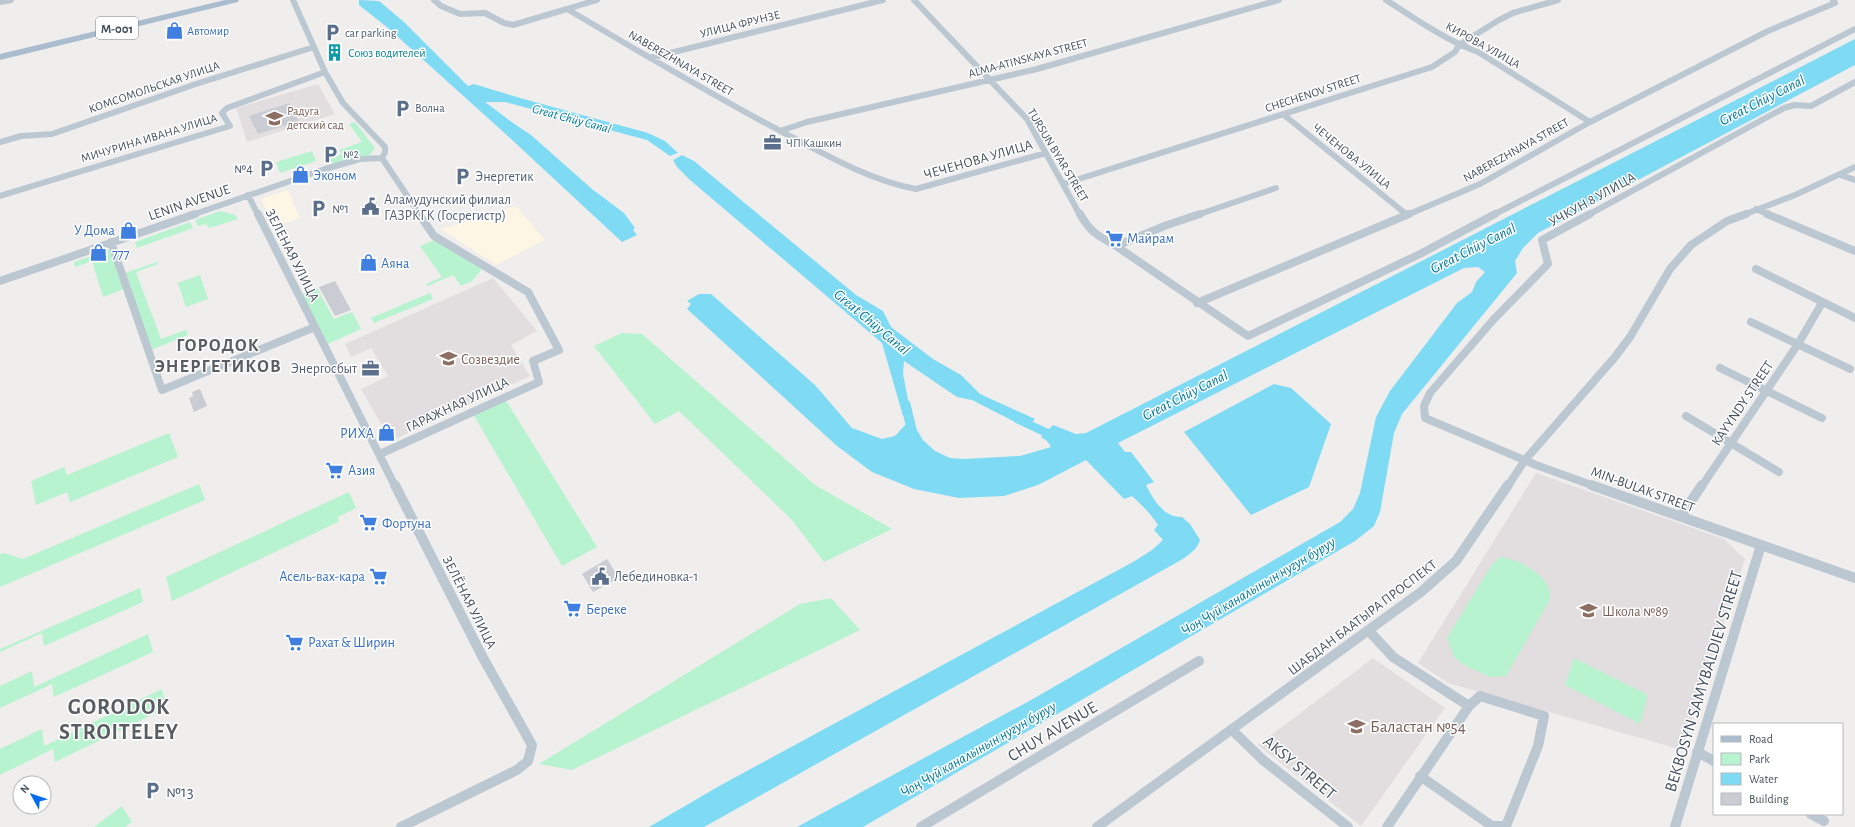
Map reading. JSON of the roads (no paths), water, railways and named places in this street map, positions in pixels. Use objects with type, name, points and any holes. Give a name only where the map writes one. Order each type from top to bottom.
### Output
[{"type":"main road","name":"М-001","points":[[0,57],[234,0]]},
{"type":"street","points":[[0,2],[11,0]]},
{"type":"street","name":"ГАРАЖНАЯ УЛИЦА","points":[[293,0],[325,72],[343,103],[385,147],[384,155],[434,236],[528,292],[559,350],[532,361],[539,382],[380,454]]},
{"type":"street","points":[[434,0],[441,6],[460,14],[484,13],[504,23],[513,25],[597,0]]},
{"type":"street","name":"УЛИЦА ФРУНЗЕ","points":[[650,58],[883,0]]},
{"type":"street","name":"TURSUN BYAR STREET","points":[[914,0],[992,80],[1027,119],[1087,227],[1094,234],[1116,246],[1248,336],[1420,254],[1542,189],[1855,29]]},
{"type":"street","name":"ALMA-ATINSKAYA STREET","points":[[780,131],[807,122],[992,80],[1279,0]]},
{"type":"street","name":"КИРОВА УЛИЦА","points":[[1386,0],[1459,45],[1478,52],[1590,122]]},
{"type":"street","name":"CHECHENOV STREET","points":[[1063,184],[1284,115],[1432,66],[1455,52],[1459,45],[1499,20],[1513,13],[1558,0]]},
{"type":"street","name":"NABEREZHNAYA STREET","points":[[1197,302],[1480,184],[1590,122],[1768,31],[1835,3],[1833,0]]},
{"type":"street","name":"NABEREZHNAYA STREET","points":[[566,8],[650,58],[780,131],[876,180],[899,187],[916,189]]},
{"type":"street","name":"КОМСОМОЛЬСКАЯ УЛИЦА","points":[[0,142],[21,136],[52,134],[196,84],[314,47]]},
{"type":"street","name":"МИЧУРИНА ИВАНА УЛИЦА","points":[[0,196],[230,126],[222,112],[226,108],[325,72]]},
{"type":"street","name":"УЧКУН 8 УЛИЦА","points":[[1425,418],[1424,406],[1430,393],[1494,319],[1548,264],[1542,240],[1784,108],[1811,106],[1855,82]]},
{"type":"street","name":"ЧЕЧЕНОВА УЛИЦА","points":[[1284,115],[1406,214]]},
{"type":"street","name":"ЧЕЧЕНОВА УЛИЦА","points":[[916,189],[1046,153]]},
{"type":"street","name":"LENIN AVENUE","points":[[0,281],[248,195],[352,161],[384,155]]},
{"type":"street","name":"ШАБДАН БААТЫРА ПРОСПЕКТ","points":[[1096,827],[1369,631],[1421,592],[1456,561],[1525,460],[1630,337],[1670,269],[1691,245],[1714,228],[1756,209],[1795,195],[1855,167]]},
{"type":"street","points":[[1840,175],[1855,180]]},
{"type":"street","points":[[1116,246],[1166,225],[1276,188]]},
{"type":"street","name":"ЗЕЛЕНАЯ УЛИЦА","points":[[248,195],[315,327]]},
{"type":"street","points":[[1756,209],[1855,251]]},
{"type":"street","points":[[111,242],[162,390],[315,327]]},
{"type":"street","points":[[1756,269],[1855,318]]},
{"type":"street","name":"KAYYNDY STREET","points":[[1681,516],[1767,391],[1798,344],[1822,303]]},
{"type":"street","points":[[1751,322],[1850,369]]},
{"type":"street","name":"ЗЕЛЁНАЯ УЛИЦА","points":[[315,327],[482,656],[532,745],[528,761],[517,770],[401,827]]},
{"type":"street","points":[[1720,368],[1822,418]]},
{"type":"street","points":[[1686,416],[1779,472]]},
{"type":"street","name":"MIN-BULAK STREET","points":[[1425,418],[1525,460],[1855,578]]},
{"type":"street","name":"BEKBOSYN SAMYBALDIEV STREET","points":[[1675,827],[1761,545]]},
{"type":"street","points":[[1369,631],[1393,657],[1469,706]]},
{"type":"street","name":"CHUY AVENUE","points":[[921,827],[1199,661]]},
{"type":"street","points":[[1387,827],[1420,776],[1469,706],[1480,696],[1544,716],[1538,746],[1506,826],[1492,826],[1420,776]]},
{"type":"street","name":"AKSY STREET","points":[[1232,730],[1263,760],[1348,827]]},
{"type":"street","points":[[1697,752],[1713,760]]},
{"type":"street","points":[[1813,815],[1824,821]]},
{"type":"water","points":[[359,0],[379,1],[404,22],[468,86],[474,84],[648,133],[665,141],[678,153],[670,156],[647,140],[505,102],[485,102],[531,135],[592,189],[624,213],[635,228],[633,230],[637,235],[622,242],[388,28],[359,5]]},
{"type":"water","name":"Чоң Чүй каналынын нугун буруу","points":[[1855,39],[1855,65],[1538,233],[1523,248],[1515,261],[1517,273],[1402,414],[1394,433],[1380,512],[1374,526],[1355,541],[863,827],[797,827],[1031,700],[1340,522],[1353,509],[1360,493],[1376,417],[1390,391],[1457,303],[1472,292],[1476,282],[1485,272],[1478,267],[1464,268],[1118,443],[1125,452],[1131,452],[1154,482],[1146,485],[1160,507],[1170,514],[1182,517],[1190,524],[1200,540],[1195,549],[1186,557],[704,827],[649,827],[721,785],[1133,562],[1152,550],[1163,540],[1154,530],[1158,525],[1143,506],[1132,496],[1124,499],[1086,460],[1038,485],[1004,496],[959,498],[914,489],[872,472],[837,446],[687,309],[691,304],[687,301],[699,294],[711,294],[815,385],[852,428],[882,439],[895,436],[907,423],[912,422],[923,440],[935,451],[950,458],[964,459],[1020,456],[1051,447],[1047,441],[1041,437],[1053,425],[1076,434],[1086,433]]},
{"type":"water","points":[[682,155],[694,161],[856,295],[883,311],[891,327],[933,359],[961,375],[980,394],[1035,419],[1027,428],[972,400],[957,397],[904,361],[903,374],[911,415],[903,416],[882,343],[690,180],[677,167],[673,160]]},
{"type":"water","points":[[1274,384],[1291,388],[1331,424],[1309,487],[1251,515],[1184,432]]},
{"type":"waterway","points":[[905,402],[913,435]]},
{"type":"waterway","name":"Great Chüy Canal","points":[[1018,419],[1058,438]]},
{"type":"place","name":"Автомир","points":[[174,31]]},
{"type":"place","name":"car parking","points":[[332,33]]},
{"type":"place","name":"Союз водителей","points":[[335,53]]},
{"type":"place","name":"Волна","points":[[402,108]]},
{"type":"place","name":"Радуга детский сад","points":[[274,118]]},
{"type":"place","name":"ЧП Кашкин","points":[[773,143]]},
{"type":"place","name":"№2","points":[[330,154]]},
{"type":"place","name":"№4","points":[[266,168]]},
{"type":"place","name":"Эконом","points":[[300,175]]},
{"type":"place","name":"Энергетик","points":[[462,176]]},
{"type":"place","name":"Аламудунский филиал ГАЗРКГК (Госрегистр)","points":[[371,207]]},
{"type":"place","name":"№1","points":[[319,208]]},
{"type":"place","name":"У Дома","points":[[128,230]]},
{"type":"place","name":"Майрам","points":[[1114,238]]},
{"type":"place","name":"777","points":[[99,253]]},
{"type":"place","name":"Аяна","points":[[368,263]]},
{"type":"place","name":"Созвездие","points":[[448,359]]},
{"type":"place","name":"Энергосбыт","points":[[370,368]]},
{"type":"place","name":"РИХА","points":[[387,433]]},
{"type":"place","name":"Азия","points":[[335,470]]},
{"type":"place","name":"Фортуна","points":[[369,523]]},
{"type":"place","name":"Асель-вах-кара","points":[[378,576]]},
{"type":"place","name":"Лебединовка-1","points":[[601,576]]},
{"type":"place","name":"Береке","points":[[573,609]]},
{"type":"place","name":"Школа №89","points":[[1589,611]]},
{"type":"place","name":"Рахат & Ширин","points":[[295,642]]},
{"type":"place","name":"Баластан №54","points":[[1357,726]]},
{"type":"place","name":"№13","points":[[153,791]]},
{"type":"district","name":"ГОРОДОК ЭНЕРГЕТИКОВ","points":[[218,355]]},
{"type":"district","name":"GORODOK STROITELEY","points":[[119,718]]}]
